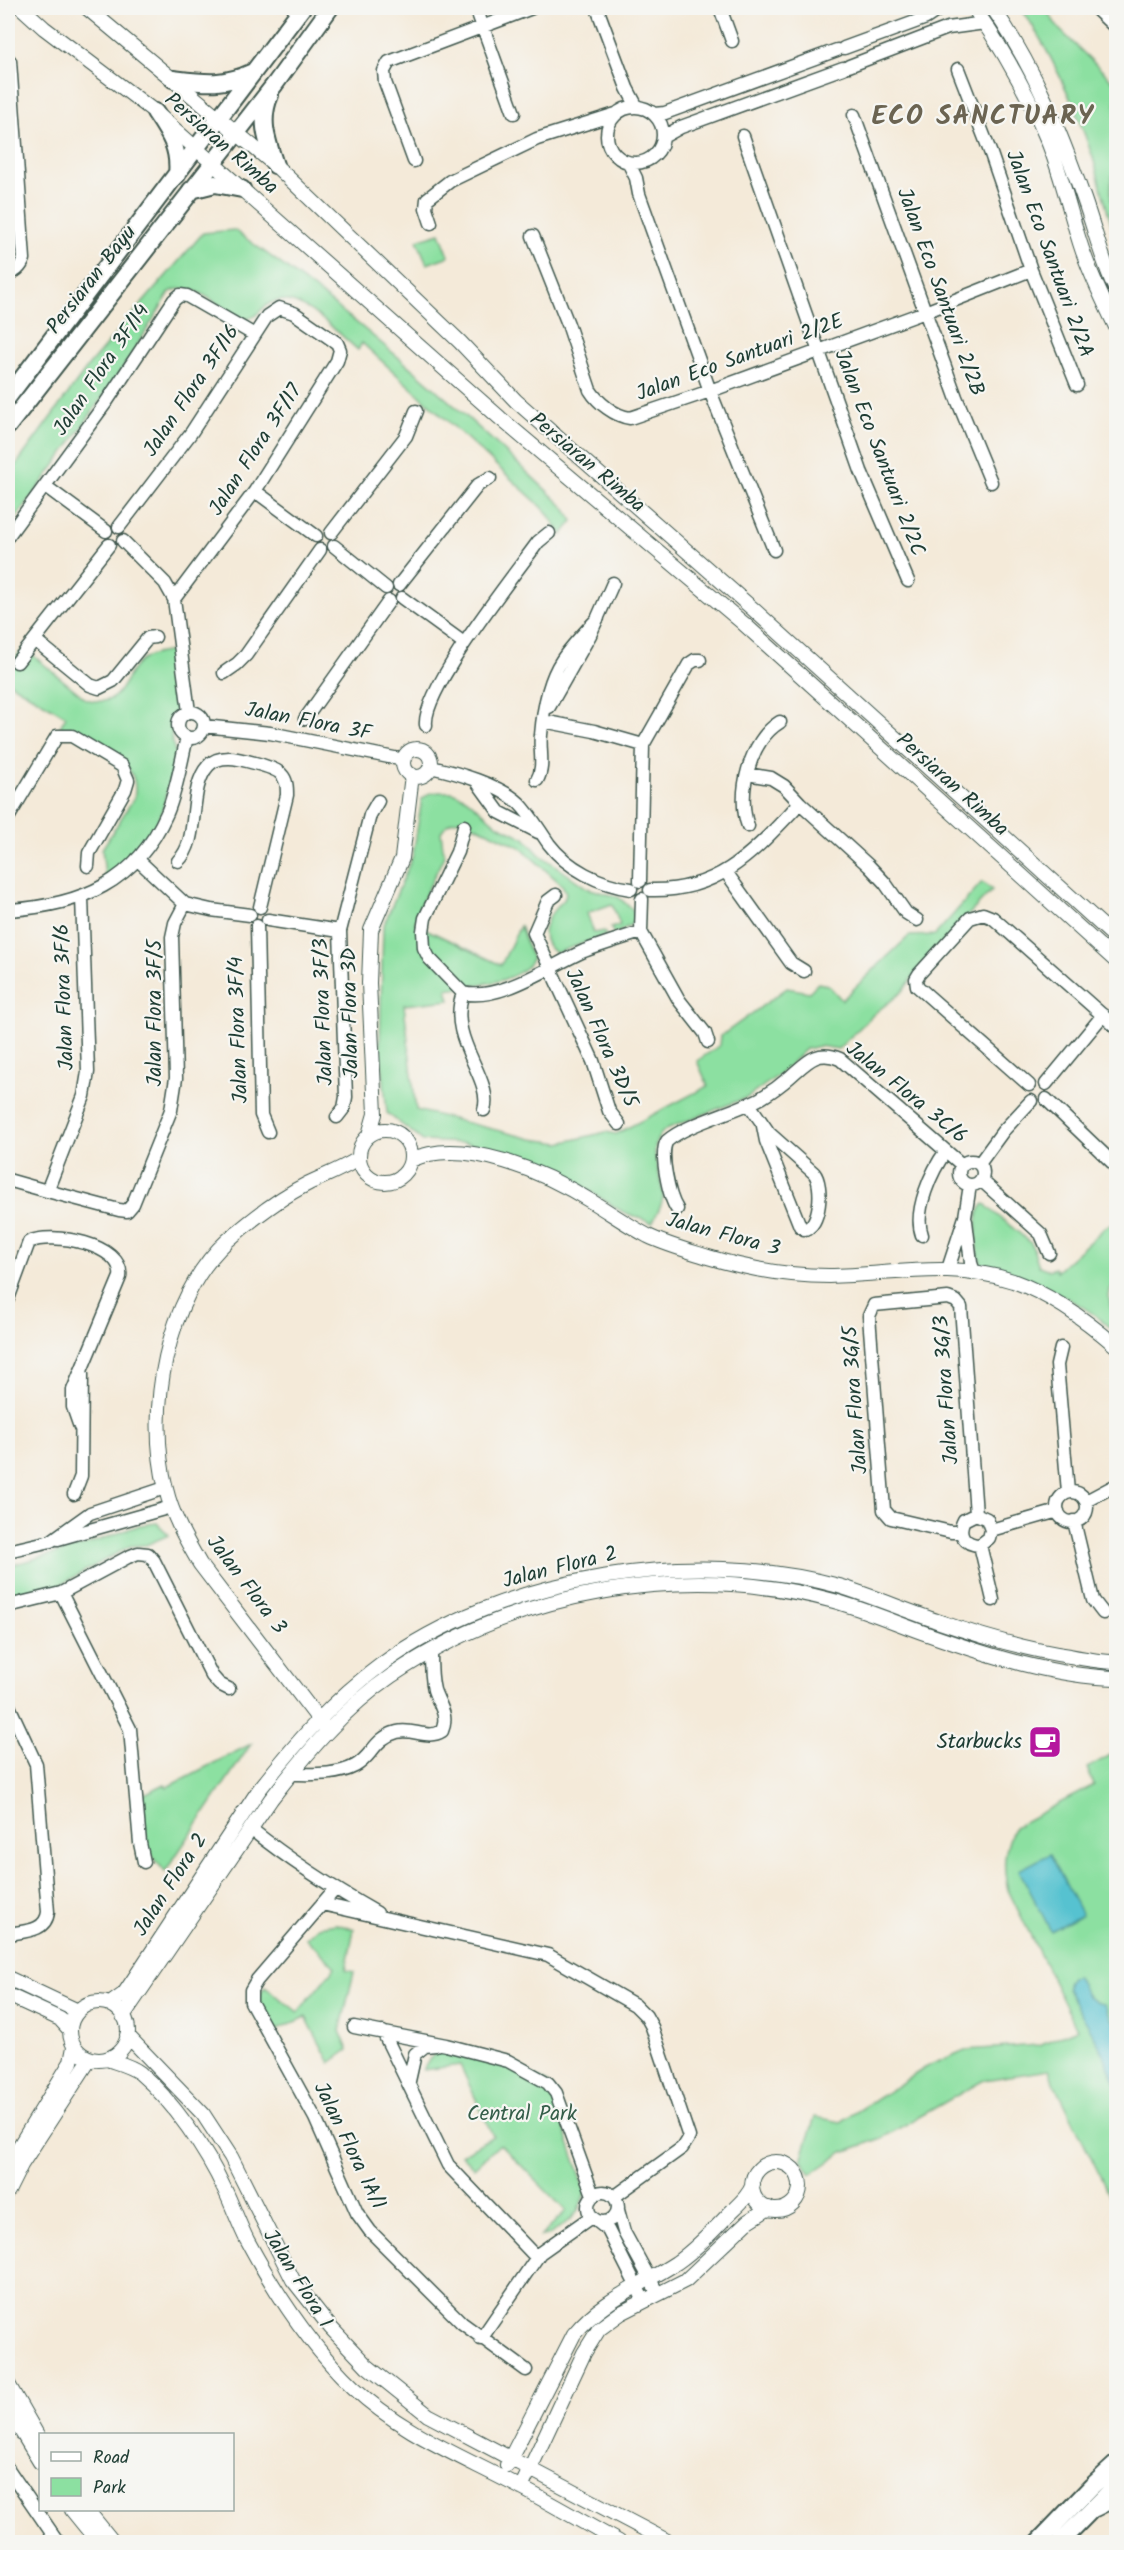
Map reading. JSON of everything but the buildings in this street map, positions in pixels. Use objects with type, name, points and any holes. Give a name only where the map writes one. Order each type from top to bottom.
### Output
[{"type":"main road","name":"Persiaran Bayu","points":[[8,397],[302,8]]},
{"type":"main road","points":[[275,165],[264,132],[264,107],[275,84],[330,8]]},
{"type":"main road","points":[[173,79],[214,84],[236,80],[254,72]]},
{"type":"main road","name":"Persiaran Bayu","points":[[8,426],[275,84]]},
{"type":"main road","points":[[154,112],[177,149],[177,176]]},
{"type":"main road","points":[[191,190],[215,184],[242,189]]},
{"type":"main road","points":[[1038,2542],[1116,2464]]},
{"type":"main road","points":[[1060,2542],[1116,2485]]},
{"type":"street","name":"Persiaran Rimba","points":[[23,8],[44,28],[154,112],[500,418],[743,623],[1116,961]]},
{"type":"street","name":"Persiaran Rimba","points":[[87,8],[173,79],[218,120],[275,165],[516,401],[771,625],[1116,938]]},
{"type":"street","points":[[476,8],[514,113]]},
{"type":"street","points":[[414,161],[384,82],[384,71],[389,62],[532,8]]},
{"type":"street","points":[[597,8],[627,88],[637,106],[654,114],[661,124],[663,137],[657,152],[644,162],[636,178]]},
{"type":"street","points":[[720,8],[732,41]]},
{"type":"street","points":[[654,114],[665,113],[926,18],[941,8]]},
{"type":"street","points":[[974,8],[1023,87],[1047,141],[1081,246],[1116,327]]},
{"type":"street","points":[[993,8],[1037,80],[1062,135],[1096,241],[1116,290]]},
{"type":"street","points":[[1095,8],[1116,28]]},
{"type":"street","points":[[926,18],[933,34]]},
{"type":"street","points":[[663,137],[681,127],[948,28],[985,23]]},
{"type":"street","points":[[837,50],[844,68]]},
{"type":"street","points":[[9,60],[24,259],[21,267],[10,273]]},
{"type":"street","name":"Jalan Eco Santuari 2/2A","points":[[958,69],[991,154],[1031,270],[1077,385]]},
{"type":"street","points":[[627,88],[619,112],[611,120],[607,134],[610,149],[615,155],[628,162],[644,162]]},
{"type":"street","points":[[431,223],[426,208],[427,199],[450,181],[537,139],[637,106]]},
{"type":"street","name":"Jalan Eco Santuari 2/2B","points":[[854,115],[925,312],[991,482]]},
{"type":"street","points":[[589,123],[607,134]]},
{"type":"street","name":"Jalan Eco Santuari 2/2C","points":[[743,136],[861,471],[908,581]]},
{"type":"street","points":[[628,162],[636,178],[639,194],[710,392],[774,550]]},
{"type":"street","name":"Jalan Eco Santuari 2/2E","points":[[533,236],[590,390],[595,398],[621,417],[630,418],[710,392],[1031,270]]},
{"type":"street","name":"Jalan Flora 3F/14","points":[[8,536],[119,383],[167,308],[177,297],[187,296],[253,334]]},
{"type":"street","name":"Jalan Flora 3F/16","points":[[119,527],[191,433],[253,334],[267,316],[279,308],[291,311],[311,323]]},
{"type":"street","name":"Jalan Flora 3F/17","points":[[174,600],[255,491],[339,357],[340,350],[337,343],[311,323]]},
{"type":"street","points":[[386,588],[333,539],[322,531],[316,536],[315,544],[320,550],[328,551],[333,539],[406,436],[416,411]]},
{"type":"street","points":[[399,585],[478,485],[490,478]]},
{"type":"street","points":[[45,486],[105,531]]},
{"type":"street","points":[[255,491],[316,536]]},
{"type":"street","points":[[112,526],[119,527],[124,533],[123,541],[117,546],[109,545],[104,538],[105,531],[112,526]]},
{"type":"street","points":[[426,724],[428,709],[464,643],[538,542],[549,533]]},
{"type":"street","points":[[123,541],[165,584],[174,600],[189,712]]},
{"type":"street","points":[[17,662],[109,545]]},
{"type":"street","points":[[224,673],[246,655],[320,550]]},
{"type":"street","points":[[537,780],[541,772],[543,721],[598,618],[613,583]]},
{"type":"street","points":[[392,584],[399,585],[404,591],[402,598],[396,603],[389,602],[385,596],[386,588],[392,584]]},
{"type":"street","points":[[402,598],[464,643]]},
{"type":"street","points":[[305,719],[389,602]]},
{"type":"street","points":[[35,640],[90,685],[99,688],[113,681],[148,638],[155,638]]},
{"type":"street","points":[[700,660],[689,664],[643,745],[634,897],[686,887],[726,872],[758,848],[800,803]]},
{"type":"street","points":[[189,712],[198,714],[204,726],[199,736],[188,737],[181,733],[178,726],[182,716],[189,712]]},
{"type":"street","points":[[543,721],[594,731],[643,745]]},
{"type":"street","points":[[748,826],[745,811],[747,774],[754,753],[770,729],[780,722]]},
{"type":"street","name":"Jalan Flora 3F","points":[[204,726],[225,726],[270,733],[404,760]]},
{"type":"street","points":[[8,818],[57,736],[72,736],[122,766],[128,780],[125,790],[89,853],[88,867]]},
{"type":"street","points":[[8,909],[52,906],[82,897],[110,882],[137,859],[157,833],[167,812],[188,737]]},
{"type":"street","points":[[421,749],[430,758],[430,767],[425,774],[412,775],[405,769],[404,760],[408,752],[421,749]]},
{"type":"street","points":[[178,861],[187,847],[200,782],[208,765],[214,760],[230,757],[276,770],[285,779],[287,795],[260,907]]},
{"type":"street","points":[[430,767],[455,773],[502,791],[518,802],[550,846],[574,867],[604,882],[636,885]]},
{"type":"street","points":[[747,774],[778,781],[869,866],[906,913],[917,920]]},
{"type":"street","name":"Jalan Flora 3D","points":[[369,1135],[375,1114],[369,983],[370,937],[374,920],[402,858],[412,775]]},
{"type":"street","points":[[478,783],[499,812],[532,827],[543,836]]},
{"type":"street","name":"Jalan Flora 3F/3","points":[[337,1118],[344,1108],[346,1097],[340,931],[370,815],[378,801]]},
{"type":"street","points":[[464,826],[457,852],[425,918],[423,931],[424,948],[429,958],[463,993],[474,994],[504,990],[585,951],[641,932]]},
{"type":"street","points":[[137,859],[185,904],[250,915]]},
{"type":"street","points":[[726,872],[791,963],[804,971]]},
{"type":"street","name":"Jalan Flora 3D/5","points":[[556,895],[548,901],[534,930],[548,968],[593,1061],[609,1111],[619,1124]]},
{"type":"street","points":[[646,895],[641,932],[679,1000],[705,1033],[708,1042]]},
{"type":"street","name":"Jalan Flora 3F/6","points":[[47,1191],[87,1083],[82,897]]},
{"type":"street","name":"Jalan Flora 3F/5","points":[[47,1191],[119,1210],[127,1211],[133,1204],[171,1110],[174,1096],[176,1078],[172,937],[175,923],[185,904]]},
{"type":"street","points":[[263,923],[266,910],[260,907],[255,908],[250,915],[252,923],[340,931]]},
{"type":"street","points":[[1029,1085],[917,986],[916,979],[919,974],[970,918],[983,914],[988,915],[1116,1027]]},
{"type":"street","name":"Jalan Flora 3F/4","points":[[263,923],[261,1115],[268,1132]]},
{"type":"street","points":[[463,993],[460,1005],[462,1036],[484,1090],[486,1100],[484,1110]]},
{"type":"street","points":[[1046,1084],[1103,1015]]},
{"type":"street","name":"Jalan Flora 3C/6","points":[[749,1104],[781,1084],[806,1061],[823,1055],[834,1057],[844,1063],[962,1165]]},
{"type":"street","points":[[1038,1080],[1046,1084],[1049,1092],[1046,1099],[1039,1103],[1030,1101],[1026,1092],[1029,1085],[1038,1080]]},
{"type":"street","points":[[1046,1099],[1116,1166]]},
{"type":"street","points":[[979,1164],[1003,1131],[1030,1101]]},
{"type":"street","points":[[677,1209],[665,1164],[664,1144],[673,1136],[749,1104],[763,1126],[820,1181],[820,1199],[813,1225],[809,1229],[800,1226],[766,1142],[763,1126]]},
{"type":"street","points":[[375,1114],[386,1129]]},
{"type":"street","points":[[366,1174],[358,1159],[363,1141],[369,1135],[386,1129],[395,1131],[408,1144],[425,1154]]},
{"type":"street","points":[[408,1144],[411,1160]]},
{"type":"street","points":[[922,1235],[920,1218],[930,1178],[946,1151]]},
{"type":"street","name":"Jalan Flora 3","points":[[340,1171],[366,1174],[372,1180],[388,1183],[403,1175],[411,1160],[425,1154],[441,1152],[504,1161],[568,1188],[650,1236],[709,1257],[765,1271],[830,1276],[948,1269],[974,1272],[1035,1290],[1082,1318],[1116,1346]]},
{"type":"street","name":"Jalan Flora 3","points":[[329,1730],[318,1720],[300,1693],[200,1564],[171,1507],[165,1488],[157,1413],[164,1359],[175,1325],[188,1296],[225,1244],[252,1220],[309,1183],[340,1171],[358,1159]]},
{"type":"street","points":[[948,1269],[976,1183],[983,1170],[979,1164],[972,1161],[962,1165],[960,1178],[976,1183],[1041,1234],[1049,1253]]},
{"type":"street","points":[[8,1180],[47,1191]]},
{"type":"street","points":[[965,1216],[970,1263],[974,1272]]},
{"type":"street","points":[[8,1299],[29,1242],[34,1240],[51,1237],[83,1243],[110,1254],[117,1260],[121,1271],[82,1373],[76,1382],[73,1398],[75,1415],[80,1427],[81,1476],[74,1494]]},
{"type":"street","name":"Jalan Flora 3G/3","points":[[885,1302],[948,1298],[956,1301],[961,1307],[975,1514]]},
{"type":"street","name":"Jalan Flora 3G/5","points":[[885,1302],[874,1305],[869,1316],[884,1510],[891,1518],[951,1532],[961,1532]]},
{"type":"street","points":[[1061,1348],[1057,1365],[1068,1492],[1058,1502],[1058,1511],[1063,1518],[1074,1521],[1085,1514],[1086,1501],[1078,1493],[1068,1492]]},
{"type":"street","points":[[1086,1501],[1116,1485]]},
{"type":"street","points":[[51,1541],[90,1513],[165,1488]]},
{"type":"street","points":[[8,1551],[171,1507]]},
{"type":"street","points":[[991,1530],[1058,1511]]},
{"type":"street","points":[[975,1514],[987,1519],[991,1530],[989,1538],[980,1545],[969,1544],[963,1539],[961,1532],[964,1520],[975,1514]]},
{"type":"street","points":[[1074,1521],[1092,1595],[1103,1614]]},
{"type":"street","points":[[980,1545],[993,1600]]},
{"type":"street","points":[[8,1606],[61,1593],[128,1557],[141,1553],[152,1558],[212,1676],[219,1684],[229,1689]]},
{"type":"street","name":"Jalan Flora 2","points":[[110,2004],[124,1994],[259,1790],[318,1720],[341,1697],[382,1664],[468,1616],[526,1594],[640,1571],[743,1570],[837,1586],[985,1637],[1046,1652],[1116,1662]]},
{"type":"street","name":"Jalan Flora 2","points":[[123,2016],[291,1774],[329,1730],[351,1708],[391,1676],[475,1629],[530,1608],[641,1586],[742,1585],[833,1601],[960,1646],[1030,1666],[1078,1674],[1116,1677]]},
{"type":"street","points":[[61,1593],[129,1728],[140,1843],[144,1862]]},
{"type":"street","points":[[291,1774],[341,1771],[354,1766],[364,1759],[380,1740],[401,1731],[430,1735],[442,1731],[446,1723],[445,1715],[434,1691],[431,1652]]},
{"type":"street","points":[[8,1704],[36,1764],[48,1912],[46,1920],[39,1928],[8,1934]]},
{"type":"street","points":[[251,1830],[283,1855],[335,1889],[389,1919]]},
{"type":"street","name":"Jalan Flora 1A/1","points":[[335,1889],[256,1980],[251,1990],[251,2002],[315,2118],[357,2213],[370,2231],[438,2301],[481,2339],[526,2370]]},
{"type":"street","points":[[322,1905],[548,1955],[635,2005],[646,2016],[689,2138],[682,2148],[614,2197]]},
{"type":"street","points":[[8,1978],[78,2011]]},
{"type":"street","points":[[8,1995],[60,2019],[70,2030],[74,2046],[71,2062],[8,2165]]},
{"type":"street","points":[[70,2030],[78,2011],[93,2003],[110,2004],[123,2016],[127,2036],[120,2050],[107,2059]]},
{"type":"street","points":[[354,2027],[446,2045],[508,2061],[552,2086],[594,2195]]},
{"type":"street","points":[[383,2032],[410,2082],[448,2164],[536,2257]]},
{"type":"street","name":"Jalan Flora 1","points":[[127,2036],[203,2114],[231,2157],[293,2280],[331,2328],[368,2366],[428,2415],[669,2542]]},
{"type":"street","points":[[410,2082],[415,2054],[425,2046],[446,2045]]},
{"type":"street","points":[[8,2191],[21,2165],[90,2059],[74,2046]]},
{"type":"street","name":"Jalan Flora 1","points":[[90,2059],[107,2059],[139,2072],[173,2109],[198,2143],[224,2188],[246,2239],[296,2322],[328,2362],[354,2388],[402,2425],[431,2443],[501,2477],[620,2542]]},
{"type":"street","points":[[501,2477],[574,2334],[600,2307],[677,2262],[698,2244],[748,2194],[757,2172],[772,2163],[784,2164],[797,2175],[800,2186],[794,2201],[785,2208],[769,2208],[747,2222],[686,2280],[606,2323],[592,2339],[521,2488]]},
{"type":"street","points":[[753,2184],[757,2199],[769,2208]]},
{"type":"street","points":[[644,2301],[608,2230],[594,2219],[588,2205],[594,2195],[606,2192],[614,2197],[624,2232],[658,2294]]},
{"type":"street","points":[[481,2339],[545,2247],[594,2219],[611,2221],[618,2210]]},
{"type":"street","points":[[8,2384],[39,2438]]},
{"type":"street","points":[[8,2409],[39,2460]]},
{"type":"street","points":[[8,2469],[58,2542]]},
{"type":"street","points":[[1086,2516],[1116,2500]]},
{"type":"street","points":[[73,2511],[98,2542]]},
{"type":"street","points":[[88,2511],[112,2542]]},
{"type":"green space","points":[[1021,8],[1045,8],[1059,29],[1116,84],[1116,166],[1111,181],[1111,200],[1116,202],[1116,237],[1079,119],[1053,62]]},
{"type":"green space","points":[[234,230],[364,328],[445,398],[565,508],[573,521],[562,535],[545,510],[362,343],[358,350],[329,324],[294,302],[283,300],[272,302],[251,318],[241,319],[207,296],[188,289],[170,292],[128,360],[8,529],[8,476],[89,365],[203,233]]},
{"type":"green space","points":[[440,233],[449,256],[427,264],[417,240]]},
{"type":"green space","points":[[24,648],[86,699],[99,701],[109,700],[116,695],[137,664],[145,658],[173,651],[181,710],[174,723],[171,736],[176,756],[162,812],[148,842],[106,884],[102,849],[134,798],[134,780],[125,765],[60,727],[66,716],[8,682],[8,666]]},
{"type":"green space","points":[[452,792],[466,798],[498,825],[525,838],[539,854],[587,888],[618,897],[632,909],[634,916],[632,924],[614,935],[611,928],[620,925],[612,904],[587,913],[594,933],[604,931],[606,935],[556,953],[545,941],[544,934],[548,919],[564,900],[566,893],[562,885],[520,847],[463,820],[450,823],[441,832],[444,856],[419,908],[415,924],[501,965],[520,926],[532,959],[517,974],[506,978],[447,989],[450,1000],[404,1005],[416,1110],[532,1139],[560,1143],[606,1132],[616,1134],[708,1086],[697,1061],[720,1045],[721,1036],[787,988],[809,992],[818,983],[828,985],[842,1000],[909,936],[935,935],[982,882],[992,890],[923,963],[902,992],[875,1013],[838,1049],[819,1046],[806,1049],[780,1074],[748,1097],[666,1129],[659,1136],[656,1144],[656,1161],[663,1197],[652,1223],[623,1212],[564,1175],[517,1154],[463,1143],[423,1141],[387,1113],[380,1044],[383,927],[413,855],[422,799],[430,793]]},
{"type":"green space","points":[[984,1204],[1031,1243],[1039,1266],[1049,1270],[1055,1268],[1057,1271],[1107,1226],[1116,1223],[1116,1280],[1110,1290],[1109,1298],[1111,1309],[1116,1317],[1116,1333],[1071,1300],[1037,1285],[984,1269],[976,1235],[978,1216]]},
{"type":"green space","points":[[157,1523],[169,1535],[146,1545],[130,1546],[56,1587],[8,1598],[8,1566],[86,1545],[140,1525]]},
{"type":"green space","points":[[251,1744],[165,1872],[147,1849],[142,1795],[165,1784],[167,1787]]},
{"type":"green space","points":[[1116,1752],[1116,2208],[1048,2070],[984,2080],[882,2138],[843,2152],[811,2174],[801,2160],[815,2117],[841,2122],[928,2066],[965,2050],[1039,2045],[1077,2029],[1008,1890],[1005,1858],[1014,1827],[1094,1785],[1087,1768]]},
{"type":"green space","points":[[336,1924],[354,1929],[346,1970],[354,1972],[340,2031],[348,2050],[330,2063],[306,2017],[271,2033],[260,2015],[257,1998],[265,1987],[298,2012],[335,1967],[306,1938],[318,1927]]},
{"type":"green space","name":"Central Park","points":[[451,2048],[507,2062],[548,2083],[586,2191],[578,2211],[549,2235],[541,2236],[566,2211],[500,2144],[474,2168],[461,2155],[493,2136],[460,2065],[423,2070],[434,2054]]},
{"type":"water","points":[[1050,1854],[1082,1915],[1051,1931],[1019,1870]]},
{"type":"water","points":[[1077,1977],[1090,1999],[1104,2004],[1116,2026],[1116,2041],[1114,2042],[1116,2084],[1097,2041],[1067,1989],[1067,1983],[1071,1978]]},
{"type":"place","name":"Starbucks","points":[[1045,1742]]},
{"type":"district","name":"ECO SANCTUARY","points":[[983,116]]}]
